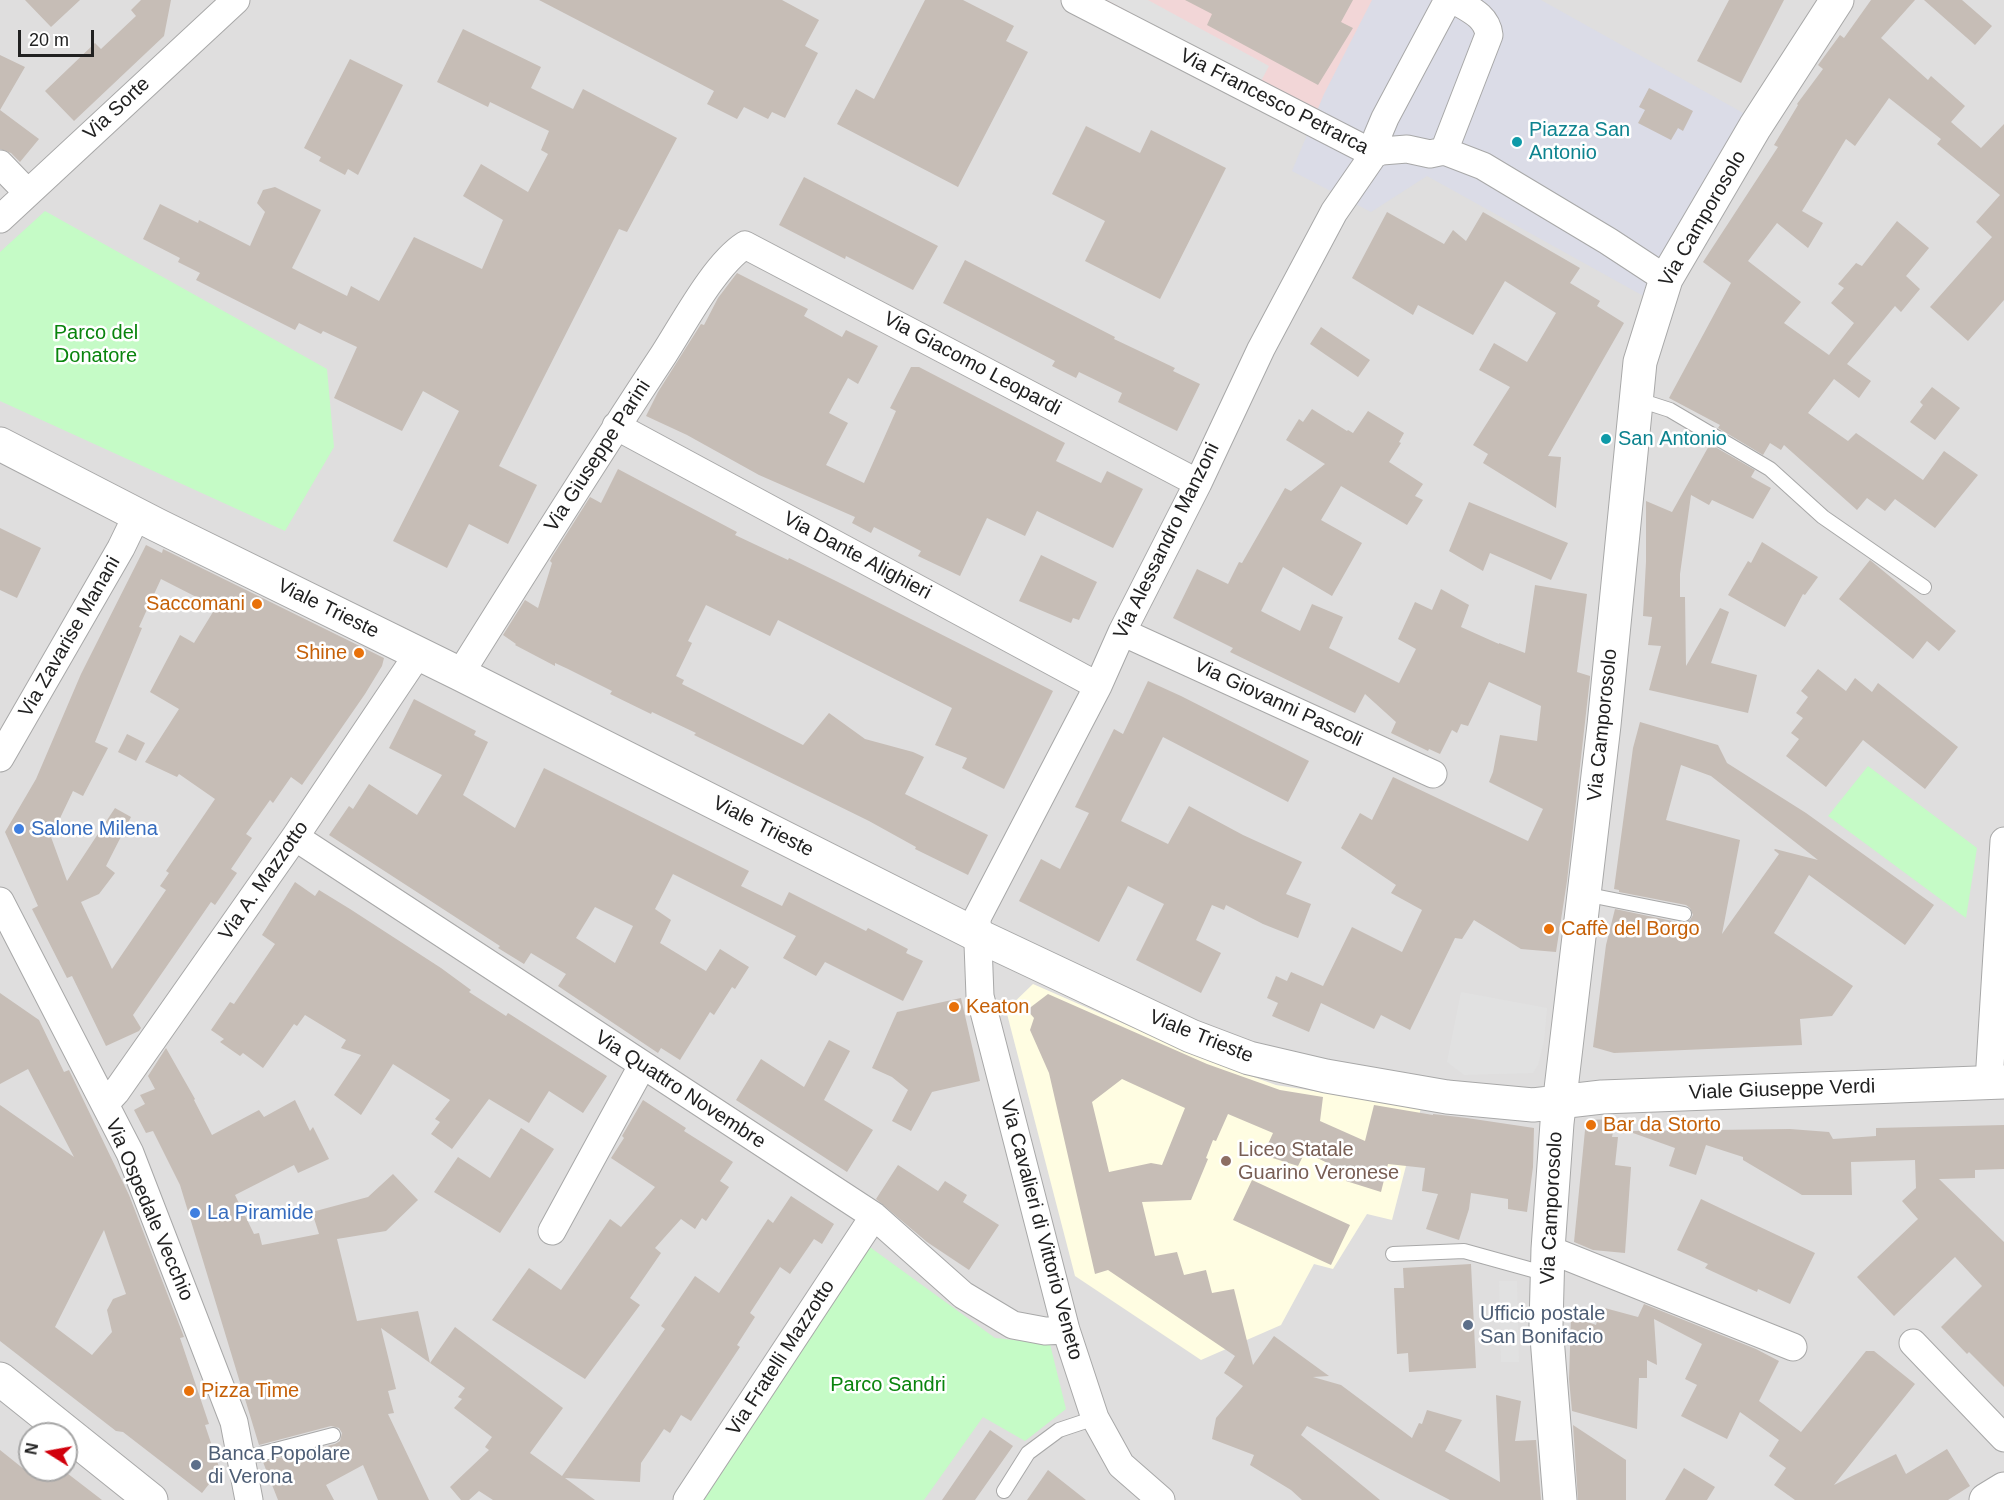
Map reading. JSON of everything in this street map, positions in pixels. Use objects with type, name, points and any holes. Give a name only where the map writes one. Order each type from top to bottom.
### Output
[{"type":"street","name":"Via Sorte","points":[[0,219],[236,0]]},
{"type":"street","name":"Via Francesco Petrarca","points":[[1075,0],[1374,154],[1407,149],[1430,154],[1444,151],[1483,166],[1608,241],[1666,279]]},
{"type":"street","name":"Via Alessandro Manzoni","points":[[977,935],[977,918],[1098,686],[1122,632],[1198,483],[1272,328],[1334,212],[1374,154],[1377,137],[1385,118],[1448,0]]},
{"type":"street","points":[[1444,151],[1489,35],[1487,9],[1454,0]]},
{"type":"street","name":"Via Camporosolo","points":[[1560,1500],[1546,1325],[1547,1262],[1559,1102],[1604,725],[1640,362],[1666,279],[1755,127],[1837,0]]},
{"type":"street","points":[[0,164],[27,192]]},
{"type":"street","name":"Via Giacomo Leopardi","points":[[745,245],[1198,483]]},
{"type":"street","name":"Via Giuseppe Parini","points":[[460,674],[616,426],[710,283],[734,252],[745,245]]},
{"type":"street","name":"Via Dante Alighieri","points":[[616,426],[1098,686]]},
{"type":"street","name":"Viale Trieste","points":[[0,444],[977,935],[1191,1036],[1249,1058],[1326,1076],[1447,1097],[1533,1104],[1559,1102]]},
{"type":"street","name":"Via Zavarise Manani","points":[[0,758],[121,548],[137,514]]},
{"type":"street","name":"Via Giovanni Pascoli","points":[[1122,632],[1433,774]]},
{"type":"street","name":"Via A. Mazzotto","points":[[105,1104],[116,1092],[295,837],[418,654]]},
{"type":"street","name":"Via Quattro Novembre","points":[[295,837],[874,1216],[963,1295],[1013,1325],[1045,1330],[1066,1330]]},
{"type":"street","points":[[1997,1082],[2004,841]]},
{"type":"street","name":"Via Ospedale Vecchio","points":[[0,901],[130,1153],[234,1422],[249,1500]]},
{"type":"street","name":"Via Cavalieri di Vittorio Veneto","points":[[977,935],[980,996],[1066,1330],[1095,1418],[1120,1465],[1161,1500]]},
{"type":"street","points":[[552,1231],[642,1066]]},
{"type":"street","name":"Viale Giuseppe Verdi","points":[[1559,1102],[1602,1097],[1997,1082]]},
{"type":"street","name":"Via Fratelli Mazzotto","points":[[687,1500],[874,1216]]},
{"type":"street","points":[[1547,1262],[1793,1347]]},
{"type":"street","points":[[1913,1343],[2004,1438]]},
{"type":"street","points":[[0,1379],[151,1500]]},
{"type":"street","points":[[1986,1500],[2004,1489]]},
{"type":"lane","points":[[1636,399],[1670,410],[1770,469],[1822,517],[1924,587]]},
{"type":"lane","points":[[1584,894],[1684,914]]},
{"type":"lane","points":[[1393,1254],[1464,1251],[1547,1262]]},
{"type":"lane","points":[[1004,1491],[1029,1453],[1059,1430],[1095,1418]]},
{"type":"lane","points":[[241,1459],[333,1435]]},
{"type":"shaded area","points":[[0,0],[2004,0],[2004,1500],[0,1500]]},
{"type":"shaded area","points":[[1104,0],[1413,0],[1339,123]]},
{"type":"shaded area","points":[[1107,0],[1148,0],[1269,66],[1260,83]]},
{"type":"shaded area","name":"Piazza San Antonio","points":[[1372,0],[1541,0],[1745,114],[1647,298],[1427,176],[1371,212],[1292,171],[1324,94]]},
{"type":"shaded area","name":"Liceo Statale Guarino Veronese","points":[[1033,984],[1209,1061],[1276,1085],[1421,1108],[1392,1220],[1367,1214],[1333,1269],[1314,1264],[1281,1325],[1201,1360],[1075,1276],[1006,1010]]},
{"type":"shaded area","points":[[1461,992],[1547,1008],[1544,1041],[1538,1065],[1533,1073],[1464,1075],[1447,1062]]},
{"type":"shaded area","points":[[1499,1281],[1517,1281],[1519,1362],[1501,1362]]},
{"type":"green space","name":"Parco del Donatore","points":[[45,211],[327,369],[334,447],[285,531],[0,401],[0,252]]},
{"type":"green space","points":[[1868,766],[1977,848],[1966,918],[1828,816]]},
{"type":"green space","name":"Parco Sandri","points":[[867,1245],[995,1338],[1050,1344],[1066,1409],[1025,1441],[983,1417],[924,1500],[695,1500]]},
{"type":"building","points":[[25,0],[80,0],[51,27]]},
{"type":"building","points":[[141,0],[171,0],[164,36],[74,121],[45,91],[95,43],[101,49],[136,16],[131,10]]},
{"type":"building","points":[[539,0],[782,0],[819,20],[805,46],[818,53],[785,118],[772,112],[768,119],[744,107],[737,119],[707,104],[714,91]]},
{"type":"building","points":[[925,0],[963,0],[1014,26],[1006,41],[1028,52],[958,187],[837,124],[856,89],[874,99]]},
{"type":"building","points":[[1185,0],[1353,0],[1341,22],[1353,28],[1318,85],[1207,25],[1212,14]]},
{"type":"building","points":[[1729,0],[1784,0],[1741,83],[1697,61]]},
{"type":"building","points":[[1871,0],[1915,0],[1881,38],[1928,80],[1931,76],[1965,106],[1951,122],[1981,148],[2004,124],[2004,300],[1968,341],[1930,307],[1992,237],[1976,222],[2000,195],[1937,144],[1941,139],[1889,98],[1855,146],[1846,139],[1802,211],[1823,223],[1808,248],[1777,223],[1748,261],[1801,302],[1784,323],[1829,355],[1854,323],[1831,303],[1844,288],[1838,284],[1856,263],[1862,266],[1897,221],[1929,248],[1906,276],[1920,289],[1901,312],[1895,306],[1847,364],[1871,381],[1859,398],[1834,379],[1808,413],[1848,441],[1856,433],[1923,480],[1944,451],[1978,475],[1935,528],[1895,499],[1885,511],[1867,498],[1857,510],[1784,445],[1781,450],[1770,443],[1763,455],[1718,428],[1720,425],[1669,398],[1731,283],[1703,262],[1778,147],[1774,145],[1797,104],[1823,69],[1818,65],[1840,35],[1844,38]]},
{"type":"building","points":[[1924,0],[1962,0],[1992,26],[1975,45]]},
{"type":"building","points":[[463,29],[541,67],[531,88],[573,109],[583,89],[677,138],[627,232],[619,229],[499,466],[537,485],[508,544],[469,524],[447,568],[393,541],[459,411],[423,391],[402,431],[334,398],[357,347],[299,323],[295,330],[196,280],[200,273],[178,262],[180,258],[143,239],[160,204],[198,223],[199,220],[250,246],[265,212],[257,203],[263,190],[275,187],[321,210],[292,268],[347,296],[351,286],[379,301],[414,237],[482,269],[503,220],[463,196],[481,164],[528,192],[548,154],[541,150],[549,131],[490,102],[488,107],[437,82]]},
{"type":"building","points":[[0,55],[25,67],[0,110]]},
{"type":"building","points":[[350,59],[403,85],[358,175],[348,169],[345,175],[319,161],[321,157],[304,148]]},
{"type":"building","points":[[1649,88],[1693,111],[1683,131],[1678,128],[1671,140],[1638,123],[1645,110],[1639,107]]},
{"type":"building","points":[[0,110],[39,139],[20,162],[11,153],[0,149]]},
{"type":"building","points":[[1086,126],[1140,153],[1151,130],[1226,168],[1160,299],[1085,261],[1105,221],[1052,194]]},
{"type":"building","points":[[804,177],[938,246],[913,290],[779,225]]},
{"type":"building","points":[[1387,212],[1444,244],[1453,230],[1466,241],[1483,212],[1580,268],[1570,283],[1600,301],[1597,306],[1624,323],[1548,456],[1561,457],[1556,508],[1483,463],[1488,454],[1473,445],[1510,387],[1479,370],[1494,343],[1527,362],[1556,313],[1505,281],[1473,335],[1418,305],[1413,315],[1352,278]]},
{"type":"building","points":[[965,260],[1115,337],[1114,339],[1175,368],[1173,371],[1200,384],[1177,431],[1118,402],[1122,393],[1079,372],[1076,378],[1052,366],[1055,361],[943,303]]},
{"type":"building","points":[[737,273],[808,309],[804,316],[842,337],[846,330],[878,346],[858,384],[848,378],[829,413],[848,423],[826,465],[864,483],[896,411],[890,408],[911,367],[919,367],[1065,443],[1056,461],[1101,483],[1107,471],[1143,489],[1113,548],[1037,511],[1025,536],[987,518],[960,576],[918,556],[921,551],[874,527],[871,533],[852,523],[855,517],[759,475],[687,435],[646,416],[658,392],[701,324],[704,325],[718,298]]},
{"type":"building","points":[[1321,327],[1370,360],[1358,377],[1310,344]]},
{"type":"building","points":[[1932,387],[1960,408],[1935,440],[1910,422],[1923,405],[1920,402]]},
{"type":"building","points":[[1312,409],[1353,433],[1368,411],[1404,433],[1399,442],[1401,443],[1389,462],[1423,484],[1415,496],[1423,500],[1407,525],[1341,486],[1321,520],[1362,543],[1332,596],[1283,567],[1261,611],[1300,631],[1312,604],[1343,617],[1329,648],[1399,683],[1416,649],[1398,639],[1415,602],[1432,610],[1441,589],[1469,605],[1461,627],[1525,653],[1535,585],[1587,594],[1577,672],[1590,676],[1590,678],[1567,881],[1556,952],[1521,949],[1474,920],[1462,939],[1455,938],[1410,1030],[1381,1015],[1374,1029],[1321,1003],[1309,1032],[1272,1016],[1278,1003],[1267,998],[1276,976],[1287,981],[1291,972],[1323,986],[1352,927],[1402,952],[1422,910],[1391,893],[1396,885],[1341,848],[1360,813],[1372,820],[1393,777],[1528,841],[1543,809],[1489,782],[1500,735],[1537,741],[1541,706],[1489,682],[1468,726],[1461,724],[1457,733],[1452,730],[1440,754],[1429,749],[1428,751],[1391,733],[1396,722],[1365,694],[1355,713],[1230,652],[1233,648],[1173,618],[1197,569],[1228,584],[1285,488],[1291,491],[1325,464],[1286,440],[1299,419],[1303,422]]},
{"type":"building","points":[[1710,444],[1755,470],[1751,477],[1771,488],[1753,519],[1712,500],[1709,505],[1691,495],[1680,574],[1680,597],[1685,597],[1686,666],[1720,608],[1729,612],[1711,663],[1757,675],[1748,713],[1649,690],[1661,646],[1648,645],[1652,617],[1643,616],[1646,501],[1672,512]]},
{"type":"building","points":[[618,469],[737,532],[735,535],[836,581],[1053,691],[1004,789],[962,768],[967,758],[935,745],[952,708],[778,620],[770,636],[706,605],[688,641],[692,643],[676,676],[684,680],[682,684],[803,745],[829,713],[865,739],[924,757],[905,794],[988,835],[968,875],[915,849],[916,847],[869,821],[694,735],[696,733],[610,694],[612,691],[555,663],[555,666],[515,645],[503,635],[525,600],[538,608],[552,557],[590,497],[601,503]]},
{"type":"building","points":[[1469,502],[1568,543],[1551,580],[1490,553],[1483,571],[1449,551]]},
{"type":"building","points":[[0,528],[41,548],[17,598],[0,590]]},
{"type":"building","points":[[1762,542],[1818,577],[1805,595],[1803,594],[1785,627],[1728,595],[1748,561],[1751,563]]},
{"type":"building","points":[[146,545],[162,553],[163,549],[384,658],[382,666],[365,694],[302,785],[291,777],[273,803],[270,800],[246,834],[252,838],[231,869],[237,873],[215,905],[211,902],[133,1015],[141,1028],[139,1031],[106,1046],[72,976],[67,978],[32,909],[38,906],[5,832],[36,779],[81,674]],"holes":[[[161,579],[216,607],[194,643],[180,635],[150,692],[179,709],[145,762],[177,777],[179,774],[215,799],[166,871],[169,873],[160,886],[166,890],[112,969],[81,902],[99,894],[115,873],[106,866],[131,817],[115,808],[67,881],[51,837],[73,791],[83,796],[108,748],[95,742],[142,628],[139,627]]]},
{"type":"building","points":[[1041,555],[1097,582],[1079,620],[1073,618],[1071,623],[1019,601]]},
{"type":"building","points":[[1870,560],[1956,631],[1939,651],[1927,641],[1913,659],[1839,599]]},
{"type":"building","points":[[1818,669],[1846,691],[1855,678],[1872,692],[1878,683],[1958,747],[1925,789],[1863,740],[1826,787],[1786,756],[1799,739],[1791,733],[1803,718],[1796,713],[1808,697],[1801,691]]},
{"type":"building","points":[[1148,681],[1309,761],[1288,802],[1163,737],[1121,821],[1168,844],[1189,806],[1243,835],[1302,862],[1286,894],[1311,904],[1298,938],[1263,924],[1226,905],[1224,910],[1212,905],[1196,940],[1221,953],[1201,993],[1136,960],[1164,904],[1128,886],[1099,942],[1019,901],[1041,859],[1060,869],[1089,813],[1075,807],[1114,729],[1123,734]]},
{"type":"building","points":[[414,699],[476,731],[474,735],[488,742],[463,795],[515,828],[544,768],[749,871],[741,886],[782,906],[789,892],[866,931],[868,928],[908,949],[906,953],[923,961],[903,1001],[825,962],[816,976],[783,958],[796,936],[673,874],[655,909],[671,920],[660,943],[706,971],[720,949],[749,967],[735,989],[732,987],[714,1015],[710,1012],[680,1060],[661,1048],[658,1053],[558,986],[566,974],[531,953],[524,964],[329,835],[349,806],[353,809],[369,784],[417,815],[442,775],[389,748]],"holes":[[[595,907],[633,926],[615,963],[576,938]]]},
{"type":"building","points":[[1640,722],[1718,745],[1727,763],[1806,813],[1934,905],[1905,945],[1809,875],[1774,933],[1853,986],[1832,1016],[1800,1019],[1802,1045],[1614,1053],[1593,1047],[1606,945],[1615,909],[1682,923],[1690,920],[1693,915],[1686,905],[1619,892],[1614,889],[1633,748]],"holes":[[[1681,765],[1711,776],[1818,860],[1775,849],[1779,854],[1722,934],[1740,840],[1666,820]]]},
{"type":"building","points":[[127,734],[145,743],[136,761],[118,752]]},
{"type":"building","points":[[295,882],[315,896],[319,890],[350,909],[441,968],[471,990],[469,992],[506,1016],[508,1013],[607,1076],[583,1113],[549,1091],[529,1123],[489,1099],[452,1149],[431,1134],[440,1122],[435,1119],[450,1100],[393,1064],[361,1115],[334,1095],[361,1055],[341,1048],[346,1040],[305,1015],[297,1026],[294,1024],[263,1068],[243,1053],[240,1056],[220,1042],[224,1039],[211,1030],[230,1002],[234,1004],[275,944],[262,935]]},
{"type":"building","points":[[0,993],[39,1020],[64,1072],[69,1070],[129,1195],[184,1337],[180,1338],[209,1424],[205,1425],[220,1470],[202,1493],[123,1432],[116,1431],[0,1341],[0,1105],[74,1157],[28,1069],[0,1084]],"holes":[[[104,1230],[126,1294],[113,1299],[107,1310],[112,1332],[92,1355],[55,1327]]]},
{"type":"building","points":[[1048,994],[1207,1064],[1280,1090],[1323,1097],[1320,1121],[1365,1141],[1374,1105],[1534,1128],[1533,1167],[1527,1212],[1508,1209],[1508,1199],[1471,1193],[1469,1209],[1459,1240],[1426,1229],[1438,1194],[1422,1191],[1425,1168],[1388,1164],[1381,1192],[1346,1181],[1350,1174],[1305,1152],[1298,1166],[1263,1155],[1273,1133],[1228,1114],[1216,1141],[1213,1140],[1206,1158],[1208,1159],[1191,1200],[1142,1202],[1155,1256],[1177,1252],[1184,1275],[1206,1270],[1212,1293],[1234,1289],[1253,1365],[1274,1336],[1329,1376],[1313,1377],[1341,1385],[1412,1438],[1419,1423],[1422,1424],[1427,1410],[1462,1420],[1445,1451],[1500,1482],[1496,1395],[1521,1401],[1515,1441],[1536,1440],[1541,1500],[1450,1500],[1307,1426],[1301,1435],[1380,1500],[1302,1500],[1291,1490],[1250,1465],[1254,1455],[1212,1439],[1216,1418],[1243,1386],[1224,1373],[1235,1356],[1108,1270],[1095,1274],[1049,1073],[1030,1030],[1034,1018],[1027,1010]],"holes":[[[1122,1079],[1185,1108],[1162,1165],[1151,1163],[1109,1172],[1092,1102]]]},
{"type":"building","points":[[961,998],[980,1081],[932,1092],[911,1131],[892,1121],[908,1090],[892,1077],[872,1068],[897,1012]]},
{"type":"building","points":[[829,1040],[850,1051],[824,1100],[873,1130],[847,1172],[736,1100],[761,1059],[804,1087]]},
{"type":"building","points":[[166,1048],[212,1135],[259,1110],[264,1117],[295,1100],[310,1131],[313,1127],[329,1159],[298,1173],[294,1165],[235,1195],[254,1234],[259,1233],[262,1245],[319,1234],[312,1212],[368,1197],[393,1174],[418,1200],[386,1231],[337,1239],[357,1321],[418,1311],[430,1363],[381,1328],[396,1389],[388,1391],[394,1413],[388,1414],[429,1500],[378,1500],[363,1465],[326,1485],[334,1500],[278,1500],[263,1462],[335,1444],[340,1441],[342,1433],[339,1428],[331,1426],[259,1445],[180,1185],[153,1131],[146,1133],[134,1110],[145,1104],[140,1095],[155,1089],[148,1076]]},
{"type":"building","points":[[643,1100],[686,1128],[684,1131],[733,1162],[720,1181],[729,1187],[706,1221],[702,1218],[695,1229],[681,1219],[655,1248],[661,1253],[630,1298],[640,1305],[585,1379],[492,1320],[529,1268],[561,1290],[610,1219],[621,1227],[655,1187],[611,1158]]},
{"type":"building","points":[[1616,1119],[1612,1137],[1618,1137],[1615,1165],[1631,1167],[1625,1253],[1593,1250],[1574,1242],[1586,1120]]},
{"type":"building","points":[[2004,1125],[2004,1169],[1975,1170],[1975,1178],[1939,1179],[2004,1242],[2004,1387],[1941,1327],[1982,1286],[1955,1257],[1894,1316],[1857,1277],[1918,1219],[1902,1201],[1916,1188],[1915,1160],[1851,1162],[1852,1195],[1802,1195],[1743,1160],[1743,1157],[1706,1145],[1696,1175],[1669,1166],[1675,1148],[1633,1133],[1633,1131],[1790,1129],[1829,1132],[1833,1139],[1876,1136],[1876,1128]]},
{"type":"building","points":[[521,1128],[554,1149],[500,1233],[434,1192],[458,1157],[490,1178]]},
{"type":"building","points":[[898,1165],[938,1191],[945,1181],[967,1195],[963,1202],[999,1225],[969,1270],[927,1242],[876,1199]]},
{"type":"building","points":[[1252,1180],[1350,1225],[1331,1265],[1233,1220]]},
{"type":"building","points":[[791,1196],[834,1224],[822,1244],[814,1239],[790,1274],[780,1267],[750,1313],[755,1317],[737,1345],[740,1347],[691,1421],[681,1415],[670,1433],[664,1429],[641,1463],[640,1482],[565,1478],[595,1500],[493,1500],[479,1491],[469,1500],[461,1500],[450,1487],[489,1450],[485,1447],[492,1437],[454,1408],[462,1399],[458,1397],[465,1388],[430,1363],[455,1327],[563,1408],[530,1453],[562,1476],[665,1329],[661,1326],[695,1276],[719,1293],[768,1219],[773,1223]]},
{"type":"building","points":[[1701,1199],[1815,1253],[1790,1304],[1758,1289],[1757,1292],[1705,1268],[1708,1264],[1677,1250]]},
{"type":"building","points":[[1471,1264],[1476,1368],[1409,1372],[1408,1353],[1397,1354],[1394,1288],[1404,1288],[1403,1268]]},
{"type":"building","points":[[1644,1304],[1756,1349],[1779,1361],[1759,1401],[1801,1432],[1866,1351],[1874,1351],[1915,1384],[1834,1485],[1896,1454],[1906,1474],[1947,1449],[1970,1486],[1948,1500],[1795,1500],[1774,1485],[1786,1468],[1769,1456],[1779,1440],[1740,1412],[1727,1439],[1681,1416],[1697,1385],[1685,1379],[1702,1344],[1654,1319],[1657,1365],[1647,1360],[1647,1378],[1639,1378],[1637,1429],[1572,1411],[1569,1379],[1571,1316],[1596,1325],[1601,1307],[1638,1317]]},
{"type":"building","points":[[1573,1425],[1626,1460],[1626,1500],[1578,1500]]},
{"type":"building","points":[[990,1430],[1013,1446],[975,1500],[942,1500]]},
{"type":"building","points":[[0,1450],[18,1464],[18,1482],[78,1482],[102,1500],[0,1500]]},
{"type":"building","points":[[1684,1468],[1715,1487],[1707,1500],[1665,1500]]},
{"type":"building","points":[[1048,1470],[1086,1500],[1027,1500]]},
{"type":"place","name":"Piazza San Antonio","points":[[1517,142]]},
{"type":"place","name":"San Antonio","points":[[1606,439]]},
{"type":"place","name":"Saccomani","points":[[257,604]]},
{"type":"place","name":"Shine","points":[[359,653]]},
{"type":"place","name":"Salone Milena","points":[[19,829]]},
{"type":"place","name":"Caffè del Borgo","points":[[1549,929]]},
{"type":"place","name":"Keaton","points":[[954,1007]]},
{"type":"place","name":"Bar da Storto","points":[[1591,1125]]},
{"type":"place","name":"Liceo Statale Guarino Veronese","points":[[1226,1161]]},
{"type":"place","name":"La Piramide","points":[[195,1213]]},
{"type":"place","name":"Ufficio postale San Bonifacio","points":[[1468,1325]]},
{"type":"place","name":"Pizza Time","points":[[189,1391]]},
{"type":"place","name":"Banca Popolare di Verona","points":[[196,1465]]}]
